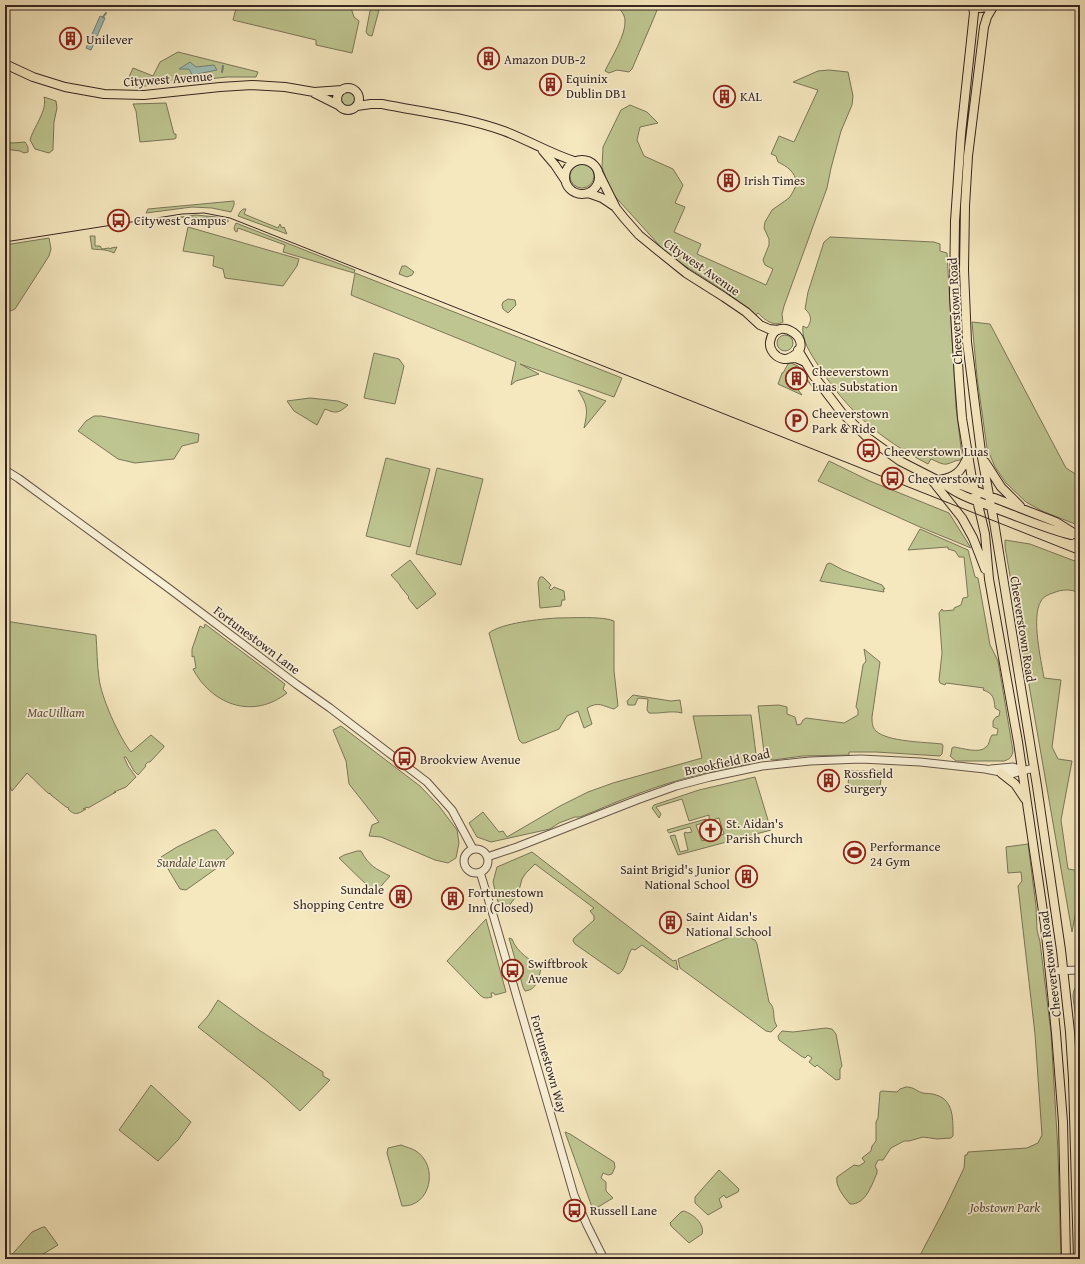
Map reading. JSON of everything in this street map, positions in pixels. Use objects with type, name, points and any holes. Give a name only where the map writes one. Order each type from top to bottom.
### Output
[{"type":"main road","name":"Cheeverstown Road","points":[[971,6],[985,8],[993,5]]},
{"type":"main road","name":"Cheeverstown Road","points":[[993,5],[987,17],[980,50],[968,156],[964,239],[967,342],[982,456],[1049,861],[1063,970],[1070,1032],[1073,1079],[1078,1259]]},
{"type":"main road","name":"Cheeverstown Road","points":[[971,6],[974,13],[974,19],[958,163],[954,256],[954,296],[959,380],[962,418],[968,456],[974,490],[985,534],[989,579],[1017,733],[1044,918],[1063,1122],[1066,1259]]},
{"type":"main road","name":"Citywest Avenue","points":[[5,64],[33,77],[65,87],[104,94],[144,95],[252,85],[285,87],[314,92],[342,90]]},
{"type":"main road","points":[[382,104],[356,106],[347,110],[340,106],[337,98],[342,90],[347,88],[352,89],[358,96],[382,104],[473,122],[505,132],[574,161]]},
{"type":"main road","name":"Citywest Avenue","points":[[314,92],[340,106]]},
{"type":"main road","points":[[356,106],[358,103],[358,96]]},
{"type":"main road","points":[[541,148],[555,165],[569,189],[574,192],[579,194],[588,193],[596,187],[599,174],[595,165],[590,161],[579,159],[574,161],[566,168],[565,181]]},
{"type":"main road","name":"Citywest Avenue","points":[[599,174],[616,208],[639,235],[686,273],[740,308],[760,325],[770,340]]},
{"type":"main road","name":"Citywest Avenue","points":[[588,193],[602,198],[616,208]]},
{"type":"main road","name":"Citywest Avenue","points":[[760,325],[769,329],[778,330]]},
{"type":"main road","points":[[789,358],[796,354],[800,341],[795,333],[787,329],[778,330],[774,333],[770,340],[773,353],[781,358],[789,358],[796,358],[805,362]]},
{"type":"main road","points":[[798,350],[830,399],[855,427],[900,460],[951,490],[1052,530],[1080,537],[1056,522],[974,490],[956,484],[936,480]]},
{"type":"main road","points":[[936,480],[950,477],[958,473],[964,466],[968,456]]},
{"type":"main road","points":[[982,456],[1001,486],[1026,511]]},
{"type":"main road","points":[[936,480],[962,518],[973,538],[989,579]]},
{"type":"main road","points":[[1001,773],[1016,784],[1027,803]]},
{"type":"street","name":"Fortunestown Lane","points":[[5,470],[29,486],[351,723],[427,782],[452,810],[473,849]]},
{"type":"street","name":"Brookfield Road","points":[[487,857],[676,786],[762,766],[810,761],[861,759],[920,762],[985,769],[1001,773],[1014,773],[1034,768]]},
{"type":"street","name":"Brookfield Road","points":[[985,769],[1013,767],[1022,770]]},
{"type":"street","points":[[473,849],[482,850],[487,857],[487,864],[480,872],[470,871],[464,863],[467,853],[473,849]]},
{"type":"street","name":"Fortunestown Way","points":[[480,872],[574,1195],[604,1259]]},
{"type":"street","points":[[1050,971],[1080,970]]},
{"type":"green space","points":[[237,5],[350,5],[354,17],[359,21],[352,53],[316,45],[316,40],[233,20]]},
{"type":"green space","points":[[615,5],[659,5],[632,69],[629,72],[617,70],[609,73],[605,71],[621,40],[625,27],[624,16]]},
{"type":"green space","points":[[374,8],[375,10],[379,10],[372,36],[368,35],[366,32],[370,11]]},
{"type":"green space","points":[[178,52],[258,72],[256,77],[227,77],[135,87],[129,77],[133,68],[153,76],[160,62]]},
{"type":"green space","points":[[829,70],[848,72],[853,96],[852,105],[841,131],[827,188],[784,306],[782,314],[783,322],[776,324],[766,320],[758,313],[756,315],[726,292],[668,255],[611,192],[602,167],[603,147],[621,110],[630,105],[647,112],[658,123],[640,127],[637,140],[644,156],[673,169],[683,185],[675,203],[685,207],[674,232],[701,244],[697,254],[766,285],[773,269],[765,265],[763,260],[769,245],[769,239],[764,228],[765,222],[772,210],[789,198],[797,183],[790,170],[778,162],[776,156],[771,154],[779,136],[794,142],[818,90],[793,82],[818,71]]},
{"type":"green space","points":[[345,92],[351,92],[355,96],[355,102],[351,106],[345,106],[341,102],[341,96]]},
{"type":"green space","points":[[44,97],[56,101],[57,108],[54,122],[53,150],[49,153],[35,149],[30,140],[44,108]]},
{"type":"green space","points":[[166,103],[176,138],[140,142],[136,111],[133,104]]},
{"type":"green space","points":[[5,142],[25,142],[28,147],[28,152],[24,153],[5,149]]},
{"type":"green space","points":[[582,164],[587,165],[593,171],[593,181],[587,187],[582,188],[577,187],[571,181],[570,176],[571,171],[577,165]]},
{"type":"green space","points":[[234,201],[231,212],[212,208],[192,207],[146,213],[148,209]]},
{"type":"green space","points":[[243,209],[246,209],[244,214],[278,228],[280,224],[282,228],[284,227],[287,234],[238,216]]},
{"type":"green space","points":[[196,215],[216,217],[228,220],[228,222],[206,217],[199,219],[186,217],[153,222],[150,225],[147,223],[152,221]]},
{"type":"green space","points":[[236,223],[355,270],[354,273],[283,252],[285,245],[238,228],[237,232],[235,231],[234,228]]},
{"type":"green space","points":[[188,227],[299,259],[297,266],[283,286],[225,278],[223,269],[213,266],[214,256],[183,251]]},
{"type":"green space","points":[[90,236],[95,236],[95,246],[100,246],[102,249],[117,247],[114,253],[106,250],[92,249]]},
{"type":"green space","points":[[830,237],[934,242],[940,244],[940,251],[947,253],[956,407],[962,456],[961,460],[945,464],[931,459],[928,464],[880,434],[853,410],[841,396],[810,352],[805,342],[803,331],[803,326],[807,328],[810,323],[810,316],[805,309],[808,292],[824,242]]},
{"type":"green space","points":[[49,238],[51,249],[49,256],[15,309],[10,311],[6,310],[5,245]]},
{"type":"green space","points":[[402,266],[406,266],[414,272],[412,275],[407,277],[399,274]]},
{"type":"green space","points":[[355,273],[622,378],[614,397],[520,364],[539,374],[516,381],[511,385],[516,362],[351,295]]},
{"type":"green space","points":[[508,299],[515,300],[516,305],[508,313],[503,309],[502,305],[503,302]]},
{"type":"green space","points":[[972,322],[990,324],[1066,468],[1080,477],[1080,526],[1042,511],[1026,502],[1006,483],[995,467],[987,448],[977,377]]},
{"type":"green space","points":[[785,335],[791,337],[793,343],[791,349],[785,351],[779,349],[777,343],[779,337]]},
{"type":"green space","points":[[374,353],[399,359],[404,366],[395,404],[364,398]]},
{"type":"green space","points":[[791,363],[798,366],[814,389],[796,366],[786,374],[802,395],[778,384],[782,373],[788,364]]},
{"type":"green space","points":[[578,390],[606,401],[584,428],[586,408],[584,400]]},
{"type":"green space","points":[[310,398],[338,401],[348,405],[337,412],[332,412],[325,409],[317,425],[294,411],[287,401]]},
{"type":"green space","points":[[94,416],[199,434],[198,442],[182,446],[174,459],[135,463],[118,459],[78,431],[86,421]]},
{"type":"green space","points":[[386,458],[430,469],[410,547],[366,536]]},
{"type":"green space","points":[[829,461],[870,481],[949,513],[971,548],[920,527],[818,481]]},
{"type":"green space","points":[[437,468],[483,479],[461,565],[416,554]]},
{"type":"green space","points":[[920,529],[968,550],[975,577],[978,578],[990,645],[998,661],[1013,751],[1010,758],[1004,761],[956,761],[950,756],[952,748],[954,747],[980,750],[986,747],[992,735],[997,735],[998,729],[993,727],[993,721],[999,716],[1000,711],[995,708],[992,696],[983,690],[984,688],[946,683],[945,685],[940,683],[942,653],[939,613],[942,609],[943,611],[954,610],[954,608],[961,605],[963,598],[968,597],[964,557],[959,557],[955,551],[948,549],[948,547],[908,550]]},
{"type":"green space","points":[[1005,540],[1030,544],[1080,563],[1080,593],[1070,590],[1063,590],[1046,596],[1041,601],[1038,608],[1037,617],[1039,650],[1044,678],[1061,680],[1052,747],[1058,759],[1072,761],[1061,820],[1068,869],[1080,871],[1080,889],[1072,932],[1005,547]]},
{"type":"green space","points":[[410,560],[436,594],[417,609],[391,575]]},
{"type":"green space","points":[[830,563],[843,570],[882,585],[885,589],[883,589],[884,592],[820,581],[827,564]]},
{"type":"green space","points":[[540,577],[543,577],[551,585],[549,588],[551,590],[554,587],[564,591],[565,600],[562,600],[561,606],[540,608],[538,582]]},
{"type":"green space","points":[[557,618],[595,618],[614,621],[614,671],[618,706],[614,709],[598,704],[587,708],[592,724],[584,728],[578,711],[567,716],[559,729],[522,743],[519,740],[489,633],[512,624]]},
{"type":"green space","name":"MacUilliam","points":[[5,621],[96,635],[100,686],[111,716],[121,737],[131,752],[151,735],[164,746],[150,762],[145,765],[146,766],[138,775],[126,757],[124,757],[128,766],[136,777],[126,787],[114,792],[116,792],[88,808],[83,809],[86,809],[79,813],[70,811],[68,809],[69,808],[50,793],[49,794],[27,773],[12,791],[5,778]]},
{"type":"green space","points":[[205,624],[285,684],[283,689],[287,693],[274,701],[248,707],[236,705],[212,693],[202,683],[193,669],[196,668],[194,656],[192,657],[192,649],[200,626],[204,628]]},
{"type":"green space","points":[[864,649],[880,662],[872,717],[872,724],[876,731],[882,735],[898,739],[942,744],[942,754],[940,756],[849,752],[849,755],[803,756],[773,760],[768,758],[764,752],[758,706],[779,705],[787,707],[787,714],[795,717],[797,725],[801,724],[806,718],[844,723],[858,715],[858,710],[856,707],[863,665],[866,661]]},
{"type":"green space","points":[[633,695],[671,701],[680,700],[682,713],[649,713],[647,710],[648,699],[638,698],[635,705],[628,705],[627,701]]},
{"type":"green space","points":[[751,715],[756,754],[753,761],[749,764],[682,779],[656,787],[580,817],[575,817],[559,823],[550,829],[491,842],[477,837],[469,823],[483,812],[499,832],[503,831],[507,837],[560,806],[588,792],[613,783],[702,758],[693,716]]},
{"type":"green space","points":[[341,726],[420,786],[439,806],[457,830],[459,843],[456,858],[448,863],[435,860],[381,837],[369,836],[372,825],[379,822],[349,784],[346,761],[333,730]]},
{"type":"green space","points":[[849,771],[880,771],[882,773],[880,786],[848,786]]},
{"type":"green space","points":[[755,777],[771,830],[678,855],[670,836],[675,835],[680,852],[688,850],[684,833],[692,832],[690,827],[669,833],[667,830],[706,819],[707,822],[696,825],[702,841],[724,834],[719,818],[709,821],[709,815],[689,821],[682,799],[656,807],[661,814],[659,818],[652,808],[654,805],[699,790]]},
{"type":"green space","name":"Sundale Lawn","points":[[212,830],[216,830],[234,853],[217,868],[186,890],[180,889],[161,857],[177,847]]},
{"type":"green space","name":"Jobstown Park","points":[[1028,844],[1036,906],[1037,930],[1040,942],[1051,1033],[1058,1152],[1061,1259],[918,1259],[964,1168],[965,1155],[967,1155],[968,1152],[1027,1148],[1038,1143],[1042,1135],[1035,1034],[1018,886],[1022,881],[1021,872],[1008,873],[1006,847]]},
{"type":"green space","points":[[357,851],[361,851],[373,866],[390,876],[375,893],[339,858]]},
{"type":"green space","points":[[532,852],[673,961],[676,960],[678,970],[642,945],[635,950],[631,950],[624,967],[618,974],[575,944],[573,941],[574,938],[594,920],[594,916],[590,911],[594,908],[535,864],[522,879],[518,894],[508,907],[499,906],[493,882],[497,867]]},
{"type":"green space","points":[[486,919],[506,992],[495,995],[494,993],[491,993],[492,997],[486,998],[480,995],[447,961]]},
{"type":"green space","points":[[750,930],[752,939],[755,940],[757,944],[769,1002],[773,1008],[774,1020],[777,1026],[771,1032],[766,1031],[680,968],[678,959]]},
{"type":"green space","points":[[509,938],[512,939],[520,952],[541,968],[537,983],[529,990],[525,991],[523,987]]},
{"type":"green space","points":[[1080,982],[1080,1101],[1078,1054],[1079,1042],[1073,993]]},
{"type":"green space","points":[[218,1000],[259,1030],[323,1072],[323,1076],[330,1080],[300,1111],[268,1082],[198,1027],[208,1016]]},
{"type":"green space","points":[[826,1028],[832,1029],[836,1034],[842,1066],[840,1069],[840,1079],[836,1080],[817,1065],[815,1067],[809,1062],[812,1058],[808,1055],[805,1058],[801,1056],[779,1040],[778,1036],[782,1031],[793,1032]]},
{"type":"green space","points":[[151,1085],[191,1122],[178,1140],[158,1161],[119,1130]]},
{"type":"green space","points":[[906,1087],[923,1093],[934,1094],[946,1101],[951,1111],[953,1136],[951,1138],[937,1139],[923,1137],[904,1141],[891,1148],[883,1160],[878,1160],[875,1166],[877,1173],[868,1193],[860,1201],[850,1204],[837,1184],[837,1177],[854,1165],[859,1166],[865,1162],[862,1158],[871,1151],[872,1146],[876,1141],[876,1122],[878,1118],[880,1092],[897,1092]]},
{"type":"green space","points":[[565,1132],[614,1162],[615,1167],[612,1174],[608,1175],[603,1173],[601,1178],[606,1182],[606,1191],[613,1198],[593,1210]]},
{"type":"green space","points":[[401,1145],[416,1151],[423,1158],[428,1166],[429,1175],[425,1193],[420,1200],[412,1205],[402,1206],[387,1153],[388,1148]]},
{"type":"green space","points":[[719,1170],[739,1189],[738,1192],[726,1198],[724,1195],[719,1199],[722,1207],[708,1215],[695,1203],[695,1197]]},
{"type":"green space","points":[[684,1211],[691,1214],[698,1220],[702,1227],[702,1234],[689,1243],[671,1226],[670,1223]]},
{"type":"green space","points":[[45,1227],[58,1245],[35,1259],[8,1259],[32,1232]]},
{"type":"water","points":[[100,16],[105,18],[91,50],[86,48]]},
{"type":"water","points":[[190,62],[196,67],[214,65],[217,70],[192,75],[189,69],[179,69]]},
{"type":"waterway","points":[[103,17],[106,13]]},
{"type":"waterway","points":[[222,72],[223,66]]},
{"type":"tram line","points":[[5,242],[182,214],[204,213],[230,218],[1080,555]]},
{"type":"place","name":"Unilever","points":[[71,39]]},
{"type":"place","name":"Amazon DUB-2","points":[[488,59]]},
{"type":"place","name":"Equinix Dublin DB1","points":[[551,85]]},
{"type":"place","name":"KAL","points":[[724,96]]},
{"type":"place","name":"Irish Times","points":[[729,180]]},
{"type":"place","name":"Citywest Campus","points":[[119,220]]},
{"type":"place","name":"Cheeverstown Luas Substation","points":[[797,378]]},
{"type":"place","name":"Cheeverstown Park & Ride","points":[[796,420]]},
{"type":"place","name":"Cheeverstown Luas","points":[[868,451]]},
{"type":"place","name":"Cheeverstown","points":[[892,478]]},
{"type":"place","name":"Brookview Avenue","points":[[404,759]]},
{"type":"place","name":"Rossfield Surgery","points":[[828,780]]},
{"type":"place","name":"St. Aidan's Parish Church","points":[[710,830]]},
{"type":"place","name":"Performance 24 Gym","points":[[855,853]]},
{"type":"place","name":"Saint Brigid's Junior National School","points":[[746,876]]},
{"type":"place","name":"Sundale Shopping Centre","points":[[400,896]]},
{"type":"place","name":"Fortunestown Inn (Closed)","points":[[452,899]]},
{"type":"place","name":"Saint Aidan's National School","points":[[670,923]]},
{"type":"place","name":"Swiftbrook Avenue","points":[[513,970]]},
{"type":"place","name":"Russell Lane","points":[[575,1210]]}]
